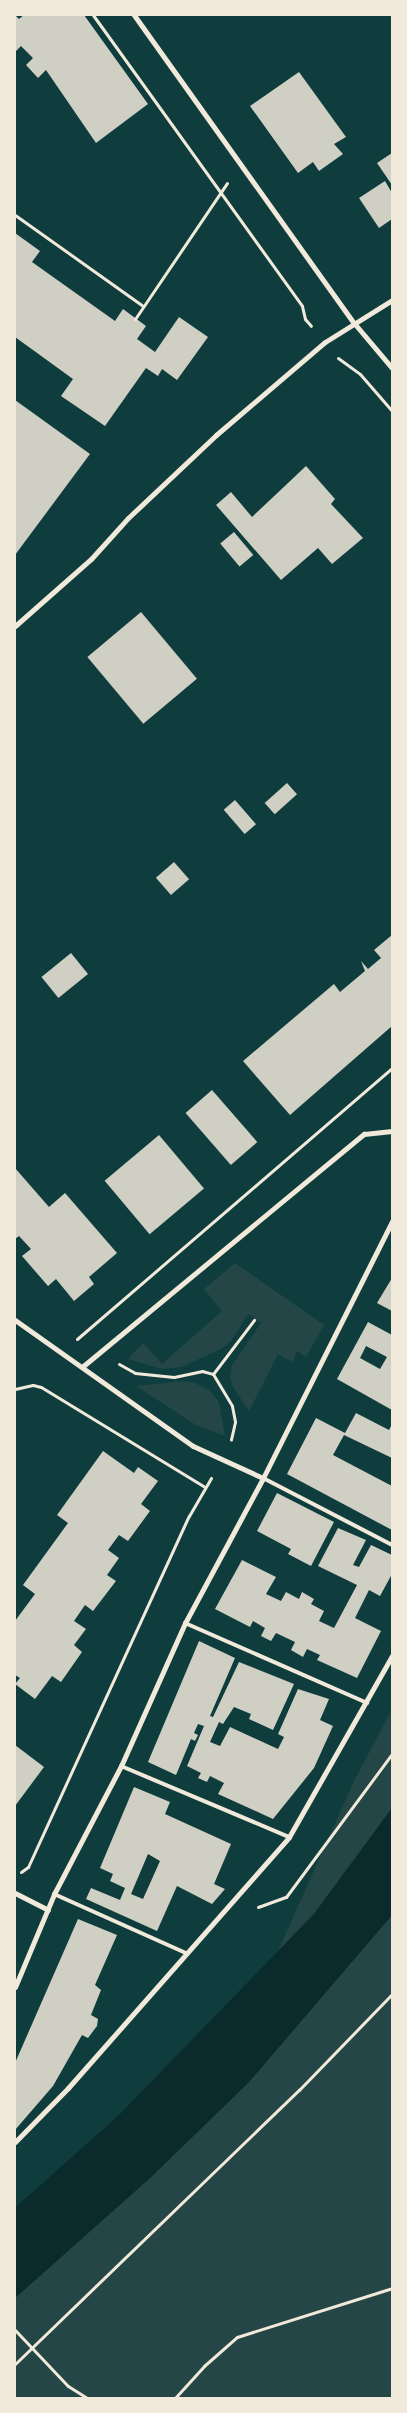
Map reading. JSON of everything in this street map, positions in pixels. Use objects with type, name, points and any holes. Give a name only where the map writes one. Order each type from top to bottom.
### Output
[{"type":"street","points":[[134,15],[354,323],[392,368]]},
{"type":"street","points":[[15,626],[91,559],[134,512],[216,435],[325,342],[392,300]]},
{"type":"street","points":[[82,1367],[364,1134],[392,1131]]},
{"type":"street","points":[[15,1987],[54,1894],[121,1766],[185,1622],[263,1478],[392,1221]]},
{"type":"street","points":[[15,1320],[193,1446],[263,1478]]},
{"type":"street","points":[[15,2142],[68,2088],[289,1837],[367,1703],[392,1656]]},
{"type":"street","points":[[15,1893],[48,1910]]},
{"type":"lane","points":[[263,1478],[392,1545]]},
{"type":"lane","points":[[185,1622],[367,1703]]},
{"type":"lane","points":[[121,1766],[289,1837]]},
{"type":"lane","points":[[54,1894],[186,1953]]},
{"type":"path","points":[[93,15],[302,306],[305,319],[343,364],[360,374],[392,411]]},
{"type":"path","points":[[135,319],[219,193],[244,168]]},
{"type":"path","points":[[15,215],[143,306]]},
{"type":"path","points":[[77,1339],[392,1068]]},
{"type":"path","points":[[213,1374],[254,1320]]},
{"type":"path","points":[[16,1876],[28,1867],[189,1516],[231,1443],[235,1422],[232,1406],[213,1374],[202,1371],[174,1376],[135,1373],[72,1337]]},
{"type":"path","points":[[15,1389],[33,1385],[41,1387],[205,1487]]},
{"type":"path","points":[[250,1910],[286,1897],[392,1754]]},
{"type":"path","points":[[15,2364],[300,2090],[392,1994]]},
{"type":"path","points":[[175,2398],[204,2366],[237,2337],[392,2288]]},
{"type":"path","points":[[15,2330],[31,2350],[68,2386],[87,2398]]},
{"type":"shaded area","points":[[235,1263],[324,1325],[306,1357],[297,1351],[292,1362],[278,1354],[249,1411],[233,1387],[230,1378],[232,1365],[261,1323],[248,1314],[231,1341],[221,1349],[181,1367],[162,1369],[128,1359],[143,1343],[162,1364],[222,1311],[204,1289]]},
{"type":"shaded area","points":[[182,1381],[195,1383],[209,1390],[219,1402],[225,1436],[196,1425],[136,1386]]},
{"type":"shaded area","points":[[392,1709],[392,1808],[314,1914],[278,1951],[354,1781]]},
{"type":"shaded area","points":[[392,1808],[392,1915],[249,2082],[150,2178],[15,2298],[15,2208],[120,2114],[314,1914]]},
{"type":"shaded area","points":[[392,1915],[392,2398],[15,2398],[15,2298],[150,2178],[249,2082]]},
{"type":"building","points":[[15,15],[19,19],[24,15],[84,15],[148,104],[96,143],[46,70],[38,78],[26,65],[33,58],[21,46],[15,52]]},
{"type":"building","points":[[299,72],[346,137],[334,144],[343,154],[319,171],[313,162],[298,173],[250,106]]},
{"type":"building","points":[[392,153],[392,185],[377,163]]},
{"type":"building","points":[[385,181],[392,193],[392,219],[379,228],[359,198]]},
{"type":"building","points":[[15,233],[40,251],[32,262],[115,321],[123,309],[146,326],[137,339],[155,352],[179,317],[208,337],[177,380],[162,369],[158,376],[146,368],[105,426],[61,396],[73,379],[15,337]]},
{"type":"building","points":[[15,400],[90,454],[15,555]]},
{"type":"building","points":[[306,466],[335,499],[331,504],[363,538],[332,564],[318,548],[281,580],[216,505],[231,492],[252,517]]},
{"type":"building","points":[[234,532],[253,555],[239,567],[220,544]]},
{"type":"building","points":[[141,612],[197,679],[143,724],[87,657]]},
{"type":"building","points":[[287,783],[297,794],[275,814],[265,803]]},
{"type":"building","points":[[235,800],[256,824],[245,834],[224,810]]},
{"type":"building","points":[[174,862],[189,879],[171,895],[156,878]]},
{"type":"building","points":[[392,935],[392,1026],[290,1115],[243,1061],[334,984],[340,992],[365,971],[361,961],[368,969],[381,958],[374,950]]},
{"type":"building","points":[[71,953],[88,974],[58,998],[41,977]]},
{"type":"building","points":[[212,1090],[257,1142],[231,1165],[186,1113]]},
{"type":"building","points":[[159,1135],[204,1189],[150,1234],[105,1181]]},
{"type":"building","points":[[15,1168],[49,1207],[65,1193],[117,1253],[89,1277],[94,1284],[74,1301],[56,1279],[48,1286],[22,1256],[31,1249],[19,1236],[15,1239]]},
{"type":"building","points":[[392,1278],[392,1311],[377,1303]]},
{"type":"building","points":[[368,1322],[392,1335],[392,1410],[337,1379]],"holes":[[[366,1346],[387,1357],[380,1369],[360,1358]]]},
{"type":"building","points":[[356,1413],[389,1430],[392,1424],[392,1458],[344,1435],[333,1455],[392,1486],[392,1530],[287,1474],[316,1418],[345,1433]]},
{"type":"building","points":[[103,1451],[134,1473],[138,1467],[158,1481],[141,1504],[150,1511],[128,1541],[119,1535],[108,1550],[119,1558],[107,1575],[116,1581],[93,1611],[85,1605],[74,1621],[86,1629],[74,1645],[82,1652],[61,1682],[52,1676],[35,1699],[15,1684],[20,1678],[15,1675],[15,1621],[35,1594],[23,1585],[68,1523],[57,1515]]},
{"type":"building","points":[[277,1493],[334,1522],[311,1566],[288,1554],[291,1549],[257,1531]]},
{"type":"building","points":[[338,1528],[366,1540],[353,1565],[359,1567],[371,1545],[392,1555],[392,1574],[380,1596],[369,1590],[355,1618],[381,1631],[357,1678],[317,1660],[320,1655],[307,1649],[303,1657],[291,1650],[295,1642],[276,1633],[271,1641],[261,1636],[265,1628],[253,1621],[250,1627],[215,1609],[242,1560],[276,1577],[266,1594],[281,1601],[286,1592],[299,1599],[302,1592],[314,1599],[311,1604],[324,1611],[319,1621],[334,1628],[357,1585],[318,1566]]},
{"type":"building","points":[[199,1641],[235,1658],[210,1716],[213,1717],[239,1662],[294,1684],[273,1730],[249,1719],[251,1714],[234,1707],[223,1724],[219,1722],[210,1742],[220,1746],[230,1727],[278,1749],[284,1737],[278,1734],[298,1689],[329,1699],[320,1720],[333,1726],[314,1768],[273,1819],[218,1794],[224,1783],[210,1776],[207,1782],[198,1778],[201,1773],[187,1766],[204,1726],[198,1724],[194,1733],[198,1735],[195,1741],[191,1739],[176,1775],[148,1762]]},
{"type":"building","points":[[15,1745],[44,1767],[15,1806]]},
{"type":"building","points":[[134,1787],[170,1802],[165,1814],[231,1844],[214,1884],[225,1889],[212,1904],[177,1886],[157,1931],[86,1899],[91,1888],[120,1900],[125,1888],[110,1881],[113,1874],[100,1868]],"holes":[[[148,1854],[160,1861],[143,1899],[131,1894]]]},
{"type":"building","points":[[78,1919],[117,1935],[95,1985],[101,1990],[91,2015],[98,2019],[97,2026],[88,2038],[82,2035],[53,2086],[15,2130],[15,2063]]}]
